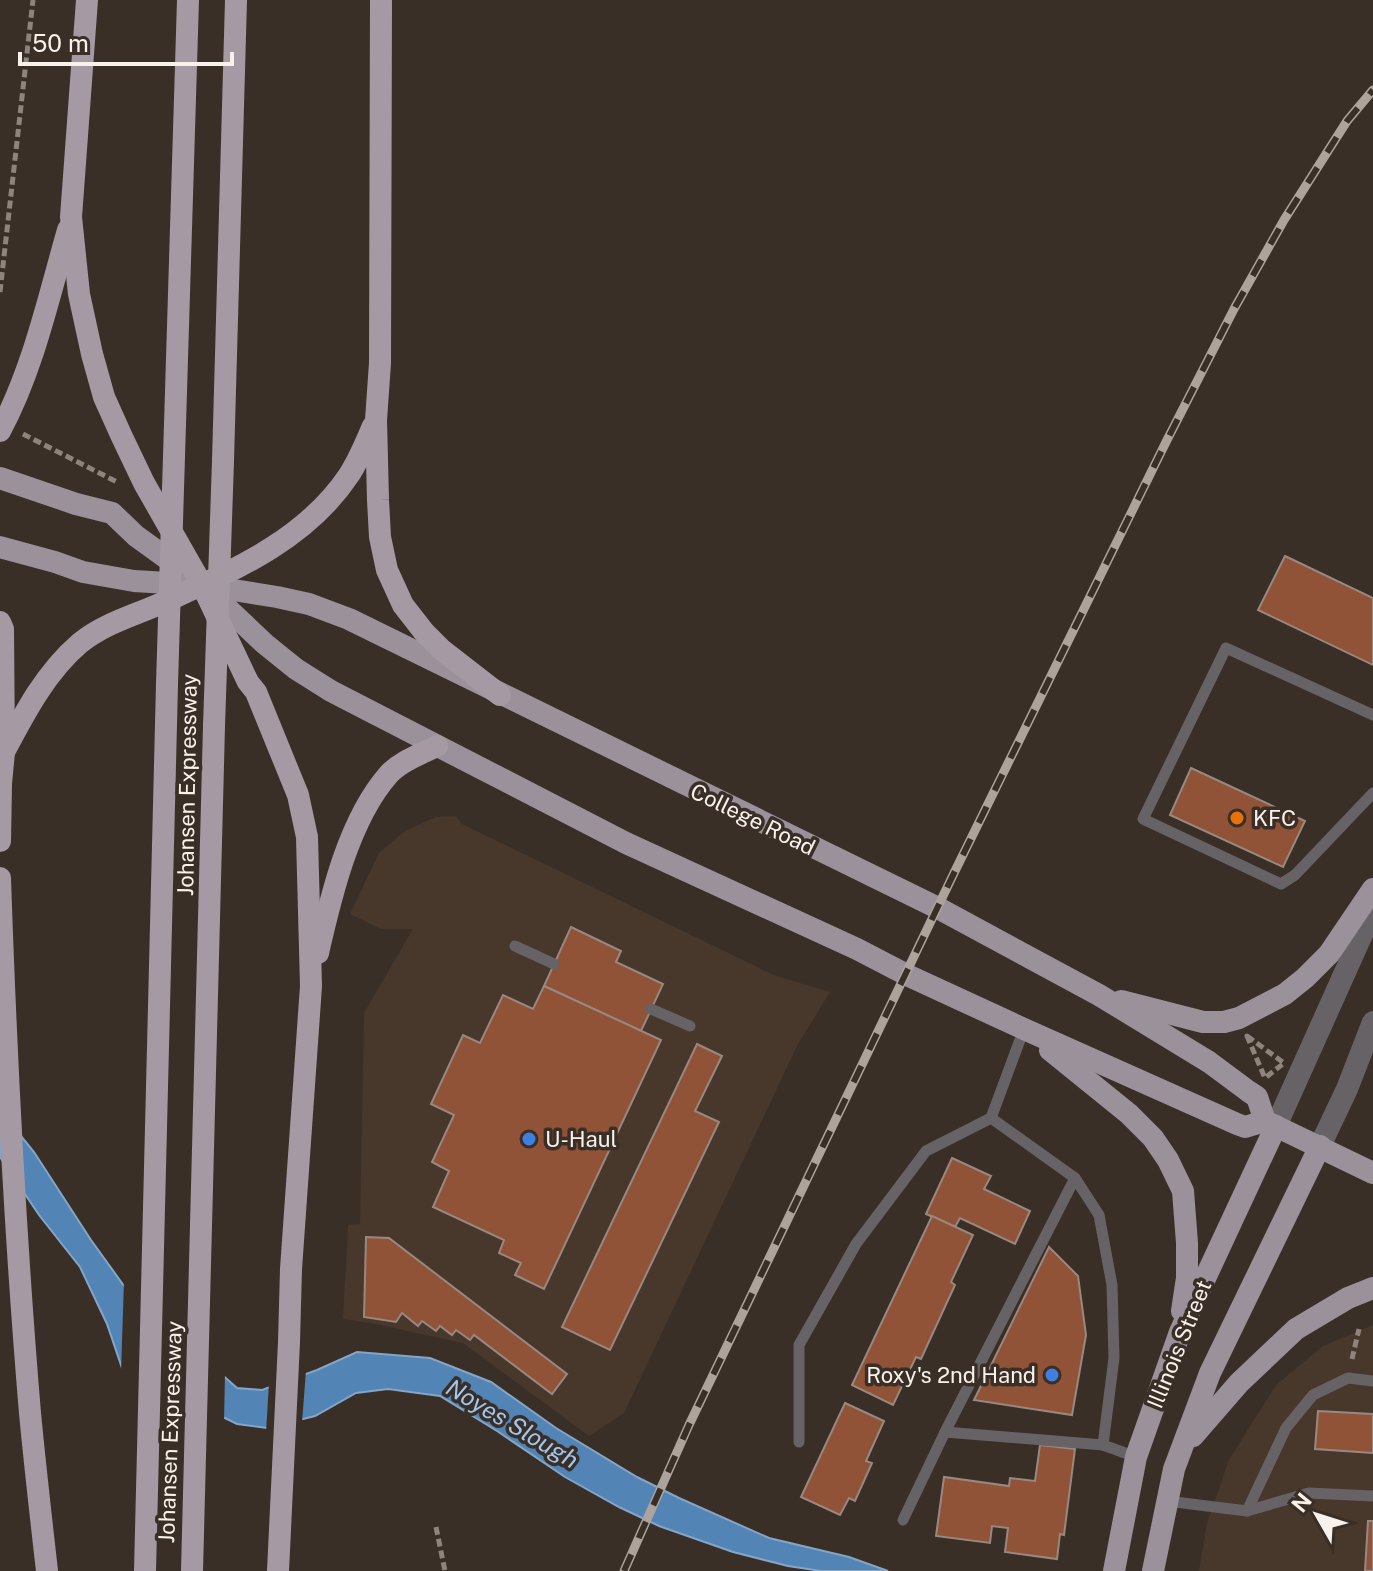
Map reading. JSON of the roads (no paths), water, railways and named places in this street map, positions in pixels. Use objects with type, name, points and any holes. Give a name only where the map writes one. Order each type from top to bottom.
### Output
[{"type":"highway","points":[[87,0],[71,217],[79,294],[92,354],[104,397],[144,483],[202,585],[241,669],[256,692],[298,795],[307,837],[311,986],[291,1269],[278,1571]]},
{"type":"highway","name":"Johansen Expressway","points":[[145,1571],[188,0]]},
{"type":"highway","name":"Johansen Expressway","points":[[192,1571],[236,0]]},
{"type":"highway","points":[[381,0],[380,363],[376,420],[380,537],[387,570],[403,605],[442,650],[500,695]]},
{"type":"highway","points":[[9,431],[13,408],[71,217]]},
{"type":"highway","points":[[4,752],[27,707],[53,671],[80,644],[108,624],[202,585],[249,562],[295,534],[328,503],[351,473],[376,420]]},
{"type":"highway","points":[[0,622],[3,629],[4,752],[0,841]]},
{"type":"highway","points":[[311,986],[328,906],[349,844],[369,802],[390,773],[437,746]]},
{"type":"highway","points":[[0,878],[7,1071],[18,1244],[30,1415],[47,1571]]},
{"type":"main road","name":"College Road","points":[[0,478],[112,513],[136,536],[202,585],[296,669],[331,691],[626,843],[1024,1029],[1237,1124],[1245,1127],[1271,1124],[1373,1173]]},
{"type":"main road","name":"College Road","points":[[0,547],[83,572],[134,581],[202,585],[277,597],[309,604],[349,619],[938,908],[1099,995],[1209,1062],[1257,1097],[1271,1124]]},
{"type":"main road","points":[[1099,995],[1203,1022],[1239,1018],[1285,994],[1305,978],[1329,954],[1373,889]]},
{"type":"main road","points":[[1024,1029],[1129,1114],[1153,1138],[1168,1160],[1183,1191],[1187,1243],[1187,1278],[1180,1332]]},
{"type":"main road","name":"Illinois Street","points":[[1114,1567],[1136,1457],[1180,1332],[1271,1124]]},
{"type":"main road","name":"Illinois Street","points":[[1153,1571],[1174,1469],[1210,1373],[1320,1146]]},
{"type":"main road","points":[[1182,1449],[1239,1383],[1296,1329],[1348,1298],[1373,1288]]},
{"type":"street","points":[[1271,1124],[1373,910]]},
{"type":"street","points":[[1320,1146],[1347,1089],[1373,1022]]},
{"type":"lane","points":[[1370,797],[1295,875],[1281,884],[1143,819],[1226,648],[1373,715]]},
{"type":"lane","points":[[515,946],[554,964]]},
{"type":"lane","points":[[651,1009],[690,1026]]},
{"type":"lane","points":[[799,1442],[799,1345],[856,1244],[926,1151],[991,1118],[1024,1029]]},
{"type":"lane","points":[[991,1118],[1075,1178],[1099,1215],[1112,1285],[1114,1358],[1103,1445]]},
{"type":"lane","points":[[903,1520],[1075,1178]]},
{"type":"lane","points":[[1247,1511],[1286,1428],[1313,1395],[1348,1378],[1373,1381]]},
{"type":"lane","points":[[945,1432],[1103,1445],[1136,1457]]},
{"type":"lane","points":[[1167,1501],[1247,1511],[1309,1493],[1373,1496]]},
{"type":"water","name":"Noyes Slough","points":[[0,1110],[34,1152],[127,1290],[237,1388],[262,1390],[357,1352],[430,1358],[491,1382],[556,1428],[637,1477],[679,1498],[769,1538],[849,1557],[888,1571],[821,1571],[788,1566],[733,1552],[659,1526],[565,1477],[440,1396],[388,1389],[356,1393],[315,1416],[267,1428],[237,1424],[122,1368],[107,1324],[80,1267],[39,1215],[0,1157]]},
{"type":"railway","points":[[624,1571],[689,1425],[955,871],[1166,442],[1284,220],[1347,121],[1373,90]]},
{"type":"place","name":"KFC","points":[[1237,818]]},
{"type":"place","name":"U-Haul","points":[[529,1139]]},
{"type":"place","name":"Roxy's 2nd Hand","points":[[1052,1375]]}]
